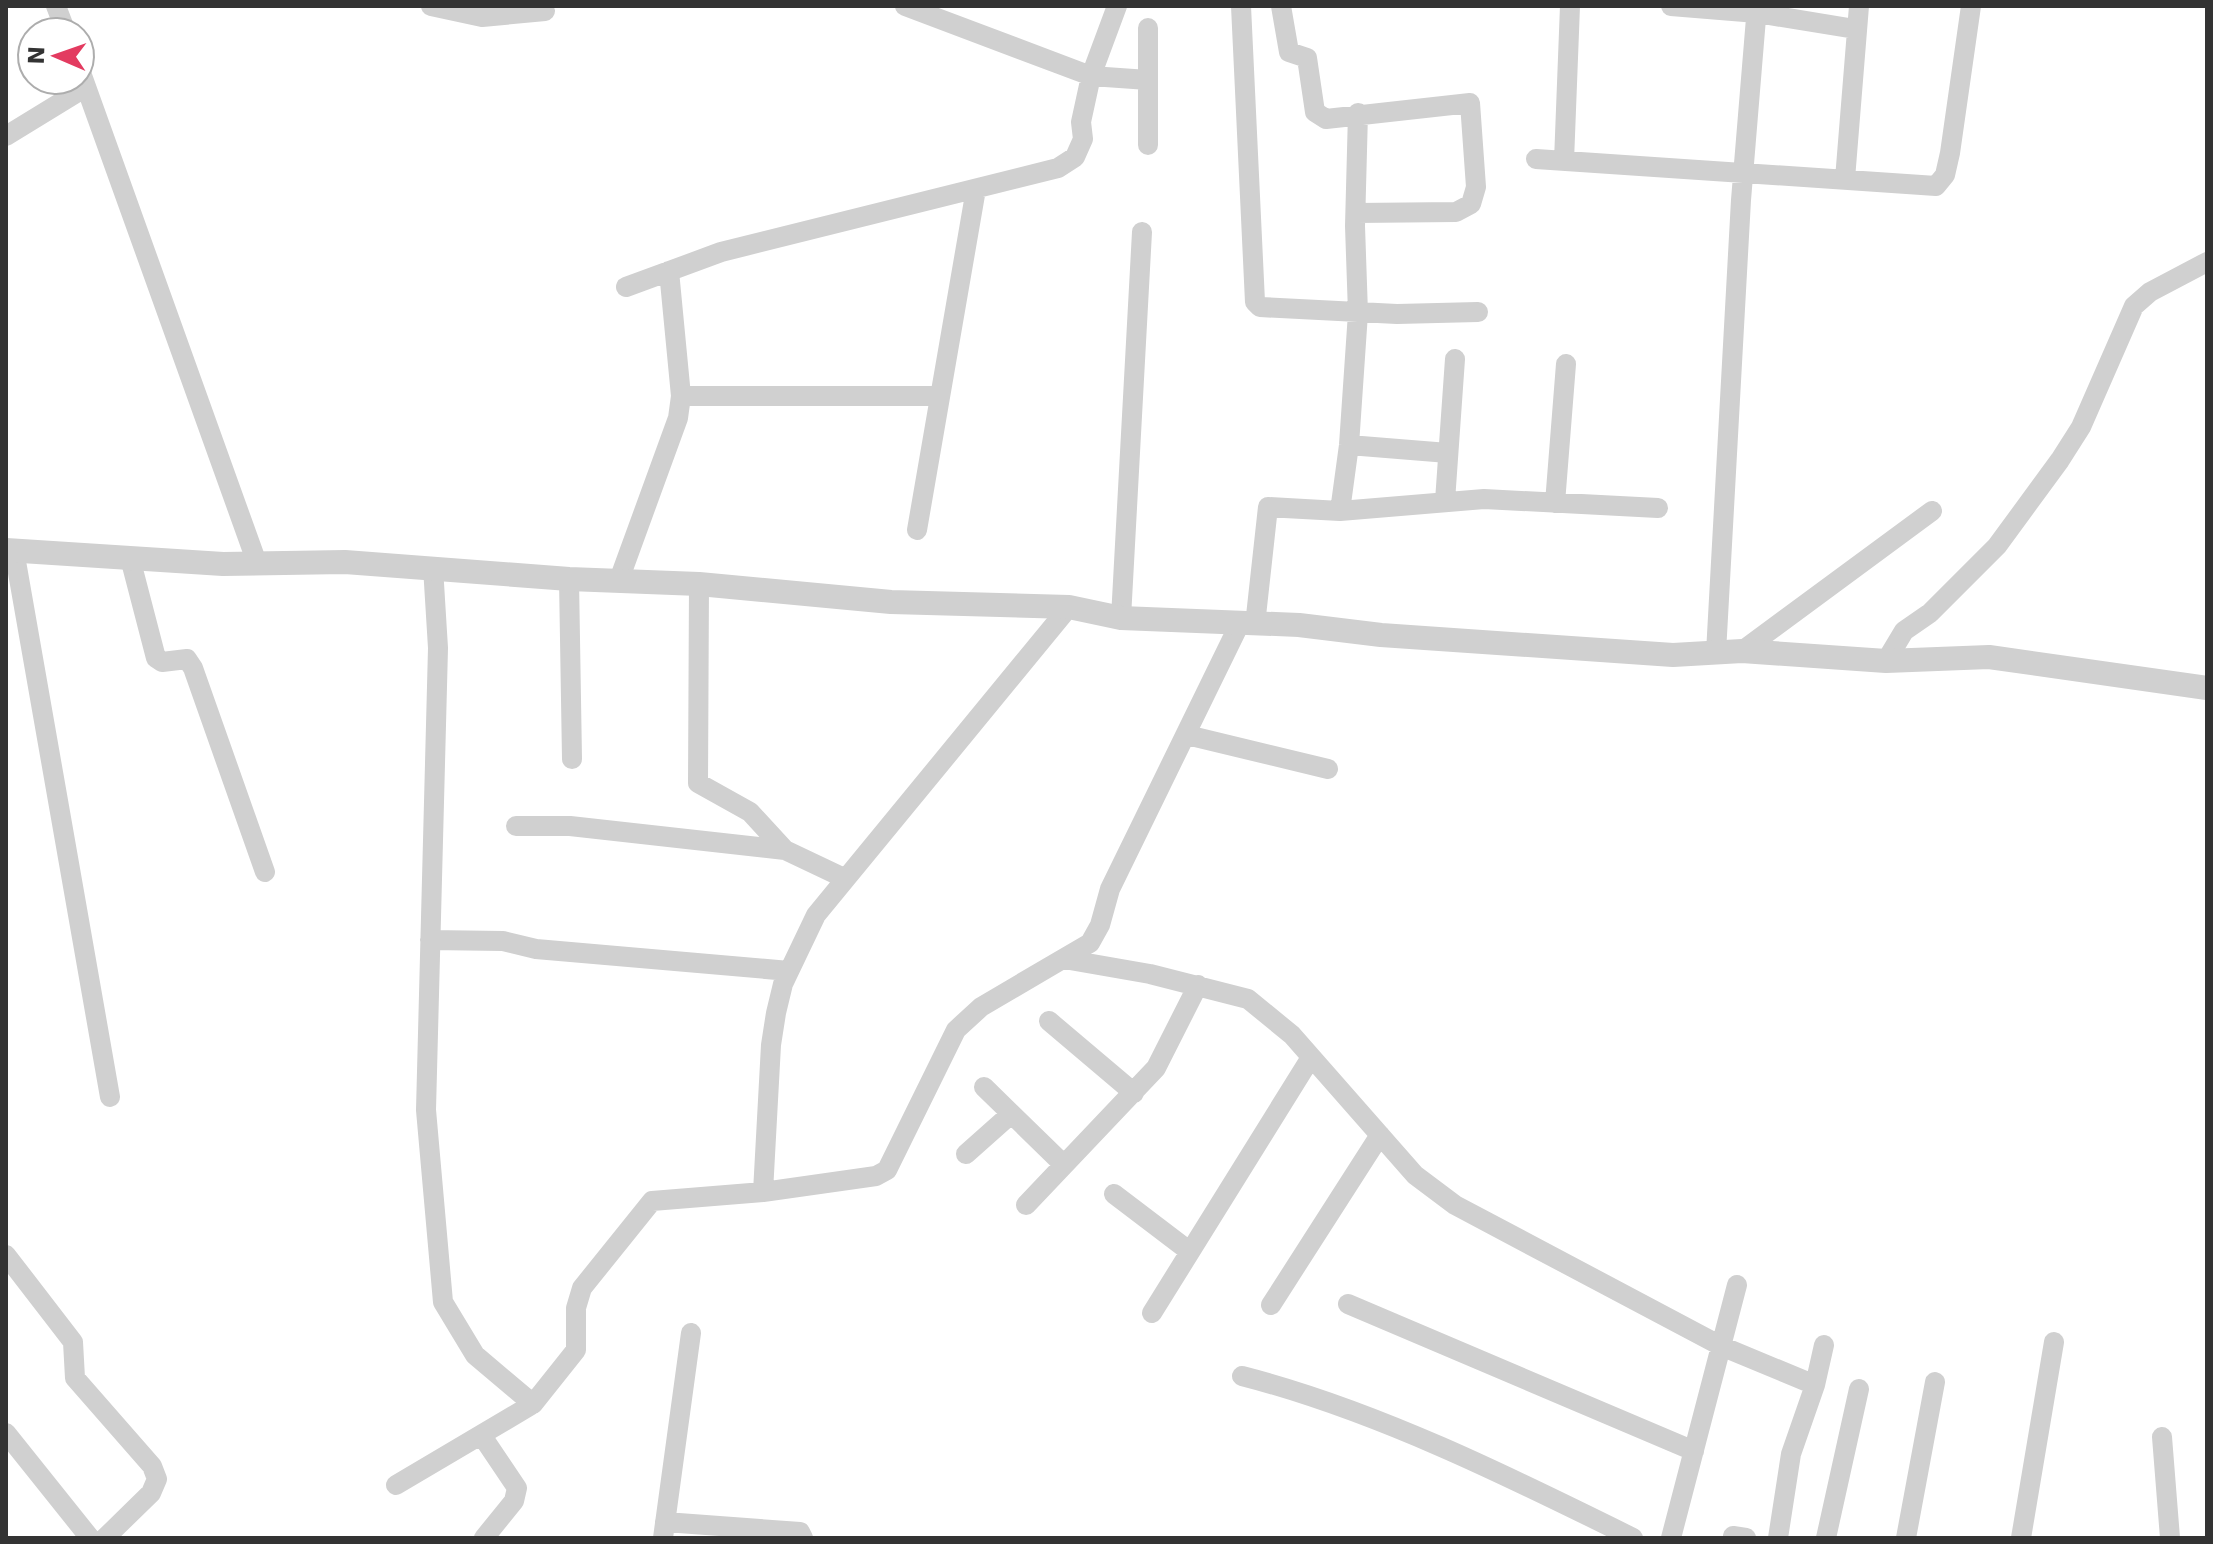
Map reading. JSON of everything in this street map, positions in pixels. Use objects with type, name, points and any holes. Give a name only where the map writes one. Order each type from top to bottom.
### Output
[{"type":"street","points":[[431,6],[482,17],[545,11]]},
{"type":"street","points":[[905,6],[1091,76],[1148,80]]},
{"type":"street","points":[[626,287],[721,252],[1058,168],[1075,157],[1083,139],[1081,122],[1091,76],[1117,6]]},
{"type":"street","points":[[1241,6],[1255,302],[1260,307],[1358,313],[1478,312]]},
{"type":"street","points":[[1281,6],[1289,52],[1307,58],[1315,112],[1326,119],[1358,113],[1470,103],[1476,187],[1471,204],[1465,210],[1356,213]]},
{"type":"street","points":[[1564,161],[1570,6]]},
{"type":"street","points":[[1671,6],[1757,9],[1855,29]]},
{"type":"street","points":[[1845,179],[1859,6]]},
{"type":"street","points":[[1536,159],[1936,186],[1945,175],[1971,6]]},
{"type":"street","points":[[1716,653],[1743,171],[1757,9]]},
{"type":"street","points":[[1148,28],[1148,145]]},
{"type":"street","points":[[6,136],[59,96]]},
{"type":"street","points":[[89,96],[257,563]]},
{"type":"street","points":[[1340,511],[1349,445],[1358,313],[1358,113]]},
{"type":"street","points":[[917,530],[976,189]]},
{"type":"street","points":[[1121,618],[1142,232]]},
{"type":"street","points":[[1886,661],[1904,631],[1930,613],[1997,546],[2060,460],[2087,415],[2134,306],[2150,292],[2207,262]]},
{"type":"street","points":[[619,580],[678,418],[681,396],[669,271]]},
{"type":"street","points":[[1445,501],[1455,359]]},
{"type":"street","points":[[1555,503],[1566,364]]},
{"type":"street","points":[[681,396],[940,396]]},
{"type":"street","points":[[1349,445],[1448,453]]},
{"type":"street","points":[[396,1485],[533,1404],[576,1350],[576,1308],[582,1288],[652,1201],[763,1192],[876,1176],[887,1170],[956,1030],[981,1007],[1090,943],[1100,925],[1110,889],[1187,735],[1248,624],[1268,507],[1340,511],[1445,501],[1658,508]]},
{"type":"street","points":[[1742,651],[1932,511]]},
{"type":"street","points":[[110,1097],[10,550],[257,563],[345,562],[569,579],[699,584],[891,602],[1069,607],[1121,618],[1248,624],[1673,655],[1742,651],[1886,661],[1989,657],[2207,688]]},
{"type":"street","points":[[130,558],[156,658],[162,662],[187,659],[193,668],[265,872]]},
{"type":"street","points":[[433,567],[438,648],[426,1110],[443,1302],[475,1355],[533,1404]]},
{"type":"street","points":[[569,579],[572,759]]},
{"type":"street","points":[[699,584],[698,783],[750,812],[785,850]]},
{"type":"street","points":[[763,1192],[771,1045],[789,971],[816,915],[1069,607]]},
{"type":"street","points":[[1187,735],[1328,769]]},
{"type":"street","points":[[516,826],[570,826],[785,850],[844,878]]},
{"type":"street","points":[[430,940],[503,941],[536,949],[789,971]]},
{"type":"street","points":[[1064,959],[1198,985],[1248,999],[1292,1035],[1415,1175],[1455,1205],[1721,1346],[1815,1385]]},
{"type":"street","points":[[1026,1205],[1156,1068],[1174,1039],[1198,985]]},
{"type":"street","points":[[1049,1021],[1134,1093]]},
{"type":"street","points":[[1152,1313],[1310,1059]]},
{"type":"street","points":[[984,1087],[1064,1165]]},
{"type":"street","points":[[966,1154],[1011,1114]]},
{"type":"street","points":[[1271,1305],[1380,1135]]},
{"type":"street","points":[[1114,1194],[1189,1251]]},
{"type":"street","points":[[6,1255],[73,1342],[75,1378],[152,1466],[157,1479],[151,1493],[105,1538]]},
{"type":"street","points":[[1671,1538],[1737,1285]]},
{"type":"street","points":[[1348,1304],[1694,1451]]},
{"type":"street","points":[[691,1333],[664,1530],[800,1532],[803,1538]]},
{"type":"street","points":[[2021,1538],[2054,1342]]},
{"type":"street","points":[[1778,1538],[1791,1454],[1815,1385],[1824,1345]]},
{"type":"street","points":[[1242,1376],[1280,1386],[1488,1466],[1633,1538]]},
{"type":"street","points":[[1906,1538],[1935,1382]]},
{"type":"street","points":[[1826,1538],[1859,1389]]},
{"type":"street","points":[[6,1433],[90,1538]]},
{"type":"street","points":[[482,1436],[517,1488],[514,1501],[484,1538]]},
{"type":"street","points":[[2162,1437],[2170,1538]]}]
